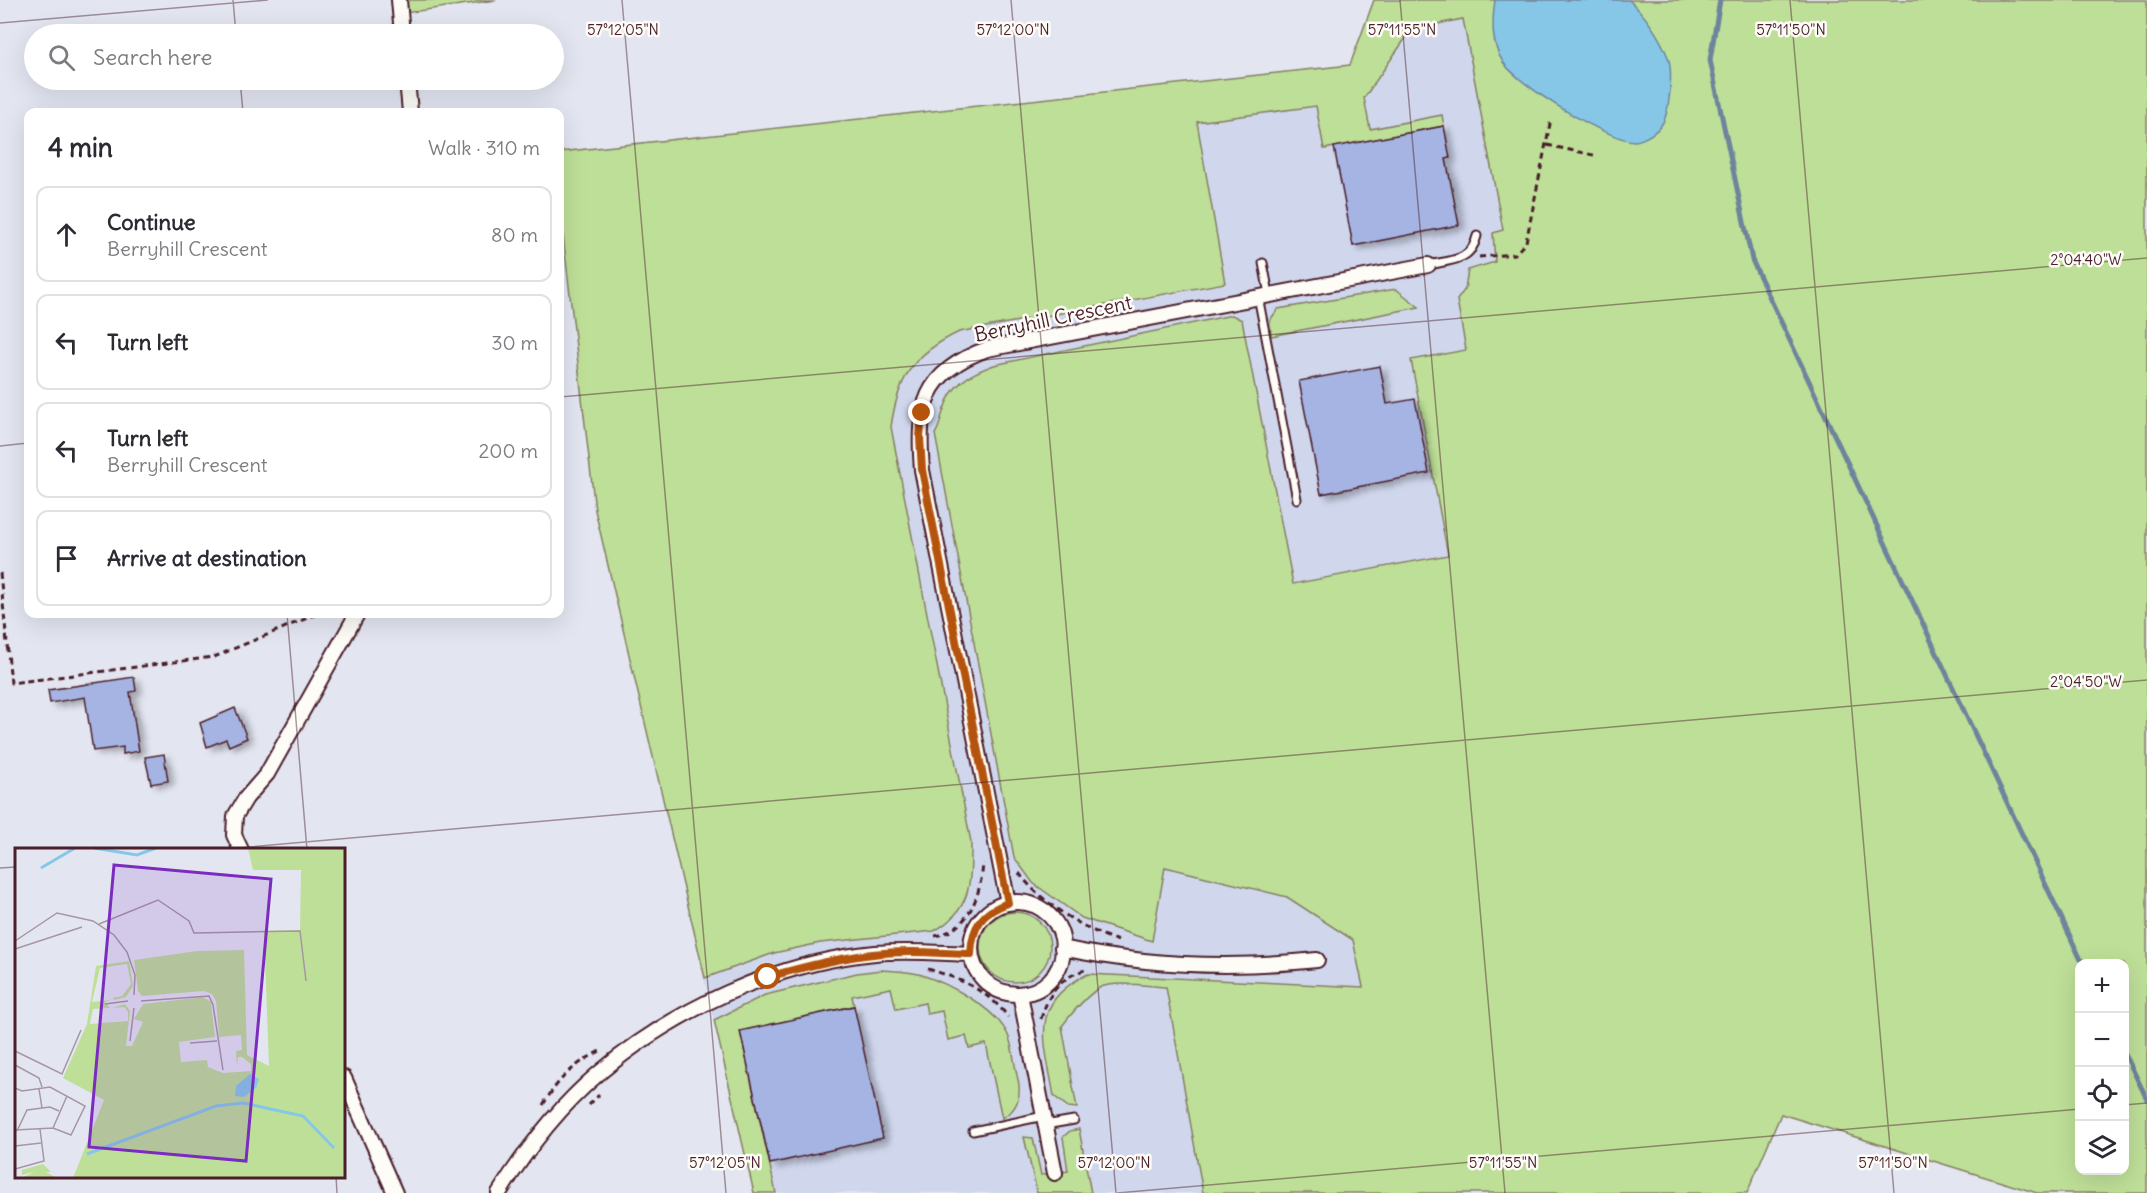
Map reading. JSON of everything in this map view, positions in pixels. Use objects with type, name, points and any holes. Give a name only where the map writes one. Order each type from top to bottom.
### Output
[{"type":"street","points":[[399,0],[401,24]]},
{"type":"street","points":[[408,90],[410,108]]},
{"type":"street","name":"Berryhill Crescent","points":[[1008,903],[922,470],[920,437],[922,413],[929,390],[954,364],[987,349],[1428,265]]},
{"type":"street","points":[[240,848],[234,835],[235,816],[246,798],[267,774],[355,618]]},
{"type":"street","points":[[1008,903],[1024,903],[1039,908],[1052,918],[1060,932],[1061,961],[1055,974],[1046,984],[1034,991],[1020,994],[1006,993],[993,988],[982,979],[971,954],[971,940],[984,915],[995,907],[1008,903]]},
{"type":"street","points":[[1062,948],[1103,956],[1180,964],[1280,964],[1317,960]]},
{"type":"street","points":[[499,1193],[529,1149],[597,1075],[688,1011],[768,977],[845,958],[875,953],[971,954]]},
{"type":"street","points":[[1020,994],[1055,1173]]},
{"type":"street","points":[[345,1080],[395,1193]]},
{"type":"lane","points":[[1428,265],[1461,258],[1473,249],[1477,236]]},
{"type":"lane","points":[[1263,262],[1263,295],[1297,499]]},
{"type":"lane","points":[[973,1131],[1044,1120],[1074,1120]]},
{"type":"path","points":[[1461,258],[1515,254],[1526,242],[1551,119]]},
{"type":"path","points":[[1546,145],[1598,156]]},
{"type":"path","points":[[0,573],[11,683],[214,657],[307,618]]},
{"type":"path","points":[[922,967],[950,975],[970,985],[992,999],[1009,1018]]},
{"type":"path","points":[[1041,1026],[1044,1006],[1053,990],[1072,974],[1092,969]]},
{"type":"path","points":[[584,1110],[601,1094]]},
{"type":"shaded area","points":[[1374,0],[1712,0],[1564,533],[1284,587],[1403,1193],[754,1193],[595,510],[564,243],[564,152],[1350,65]]},
{"type":"green space","points":[[396,0],[496,0],[397,14]]},
{"type":"green space","points":[[1374,0],[2147,0],[2147,1193],[2037,1193],[1781,1114],[1747,1193],[1203,1193],[1166,987],[1113,984],[1099,988],[1084,1001],[1062,1026],[1077,1108],[1068,1107],[1054,1096],[1045,1041],[1048,1011],[1056,998],[1069,985],[1088,974],[1363,987],[1353,940],[1287,897],[1165,867],[1152,941],[1082,918],[1033,883],[1014,857],[935,434],[946,402],[962,381],[994,365],[1232,315],[1242,320],[1293,584],[1448,555],[1411,360],[1466,350],[1457,300],[1465,289],[1468,270],[1495,262],[1493,233],[1503,230],[1463,19],[1412,29],[1364,98],[1370,129],[1442,115],[1444,126],[1324,149],[1316,106],[1197,122],[1225,283],[959,332],[930,349],[910,369],[903,381],[891,427],[971,842],[971,870],[967,894],[956,914],[934,931],[820,943],[774,953],[705,978],[595,510],[564,243],[564,152],[1350,65]]},
{"type":"green space","points":[[1396,289],[1419,307],[1271,336],[1270,320],[1278,309]]},
{"type":"green space","points":[[1015,912],[1034,918],[1044,928],[1050,947],[1044,966],[1034,976],[1015,982],[996,976],[986,966],[980,947],[986,928],[996,918]]},
{"type":"green space","points":[[881,970],[912,973],[933,979],[971,998],[1002,1025],[1011,1045],[1018,1082],[1019,1094],[1016,1105],[1002,1118],[986,1044],[969,1048],[966,1036],[948,1040],[942,1011],[927,1014],[925,1003],[896,1009],[891,988],[852,996],[854,1006],[740,1031],[776,1193],[754,1193],[714,1020],[765,995],[857,973]]},
{"type":"green space","points":[[1079,1129],[1091,1193],[1037,1193],[1024,1137],[1033,1138],[1041,1175],[1068,1171],[1063,1137],[1070,1131]]},
{"type":"water","points":[[1495,0],[1629,0],[1656,34],[1670,63],[1669,101],[1660,127],[1639,140],[1622,139],[1564,110],[1526,84],[1503,62],[1496,48],[1493,24]]},
{"type":"building","points":[[1444,126],[1450,158],[1446,159],[1459,225],[1353,246],[1334,147]]},
{"type":"building","points":[[1380,366],[1387,404],[1415,399],[1429,473],[1321,494],[1299,381]]},
{"type":"building","points":[[134,677],[136,691],[130,692],[139,751],[123,754],[123,747],[93,751],[85,697],[50,703],[48,690]]},
{"type":"building","points":[[235,708],[247,738],[229,746],[226,739],[207,747],[200,723]]},
{"type":"building","points":[[164,754],[168,781],[151,784],[145,757]]},
{"type":"building","points":[[854,1006],[883,1138],[770,1164],[740,1031]]},
{"type":"waterway","points":[[1720,0],[1710,60],[1752,260],[2081,959]]},
{"type":"waterway","points":[[2129,1062],[2147,1099]]},
{"type":"route","points":[[768,977],[814,964],[875,953],[971,954],[971,940],[984,915],[995,907],[1008,903],[922,470],[920,437],[922,413]]}]
